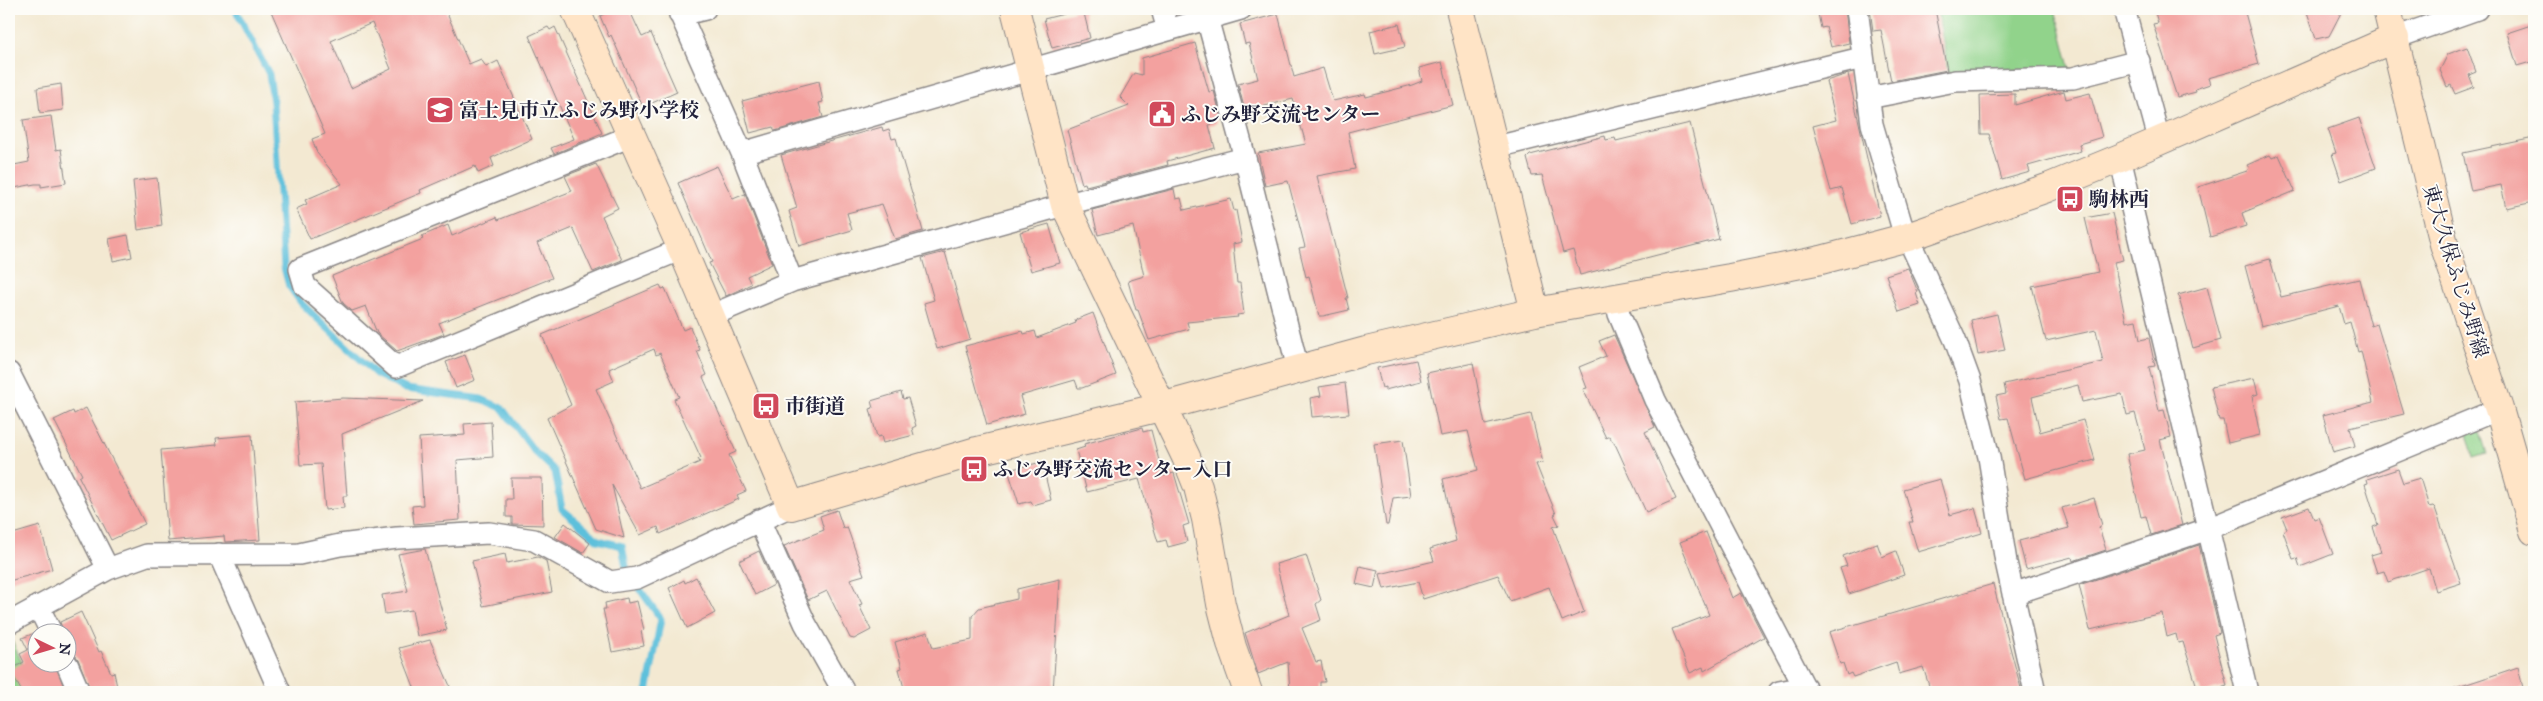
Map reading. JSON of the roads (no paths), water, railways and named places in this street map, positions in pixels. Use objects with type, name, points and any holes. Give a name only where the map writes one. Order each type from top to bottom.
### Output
[{"type":"street","points":[[575,9],[682,250],[791,506]]},
{"type":"street","points":[[705,9],[679,12],[742,154],[792,281]]},
{"type":"street","points":[[1015,9],[1065,205],[1198,487],[1206,519],[1221,604],[1232,647],[1248,692]]},
{"type":"street","points":[[1162,9],[1168,30]]},
{"type":"street","points":[[742,154],[1029,69],[1241,9]]},
{"type":"street","points":[[1460,9],[1496,147],[1535,312]]},
{"type":"street","points":[[1857,9],[1872,124],[1901,223],[1955,340],[1970,381],[1989,457],[2013,594],[2035,692]]},
{"type":"street","points":[[2124,9],[2159,139]]},
{"type":"street","name":"東大久保ふじみ野線","points":[[2387,9],[2444,244],[2499,409],[2534,531]]},
{"type":"street","points":[[9,623],[108,569],[147,555],[299,554],[340,545],[397,538],[489,533],[534,540],[610,582],[637,578],[791,506],[977,451],[1161,407],[1366,351],[1535,312],[1730,278],[1820,260],[1908,237],[2047,188],[2395,38],[2477,9]]},
{"type":"street","points":[[1207,18],[1245,158],[1298,369]]},
{"type":"street","points":[[1496,147],[1862,58]]},
{"type":"street","points":[[1868,98],[1955,81],[2073,78],[2139,61]]},
{"type":"street","points":[[631,136],[300,269],[305,286],[396,367],[682,250]]},
{"type":"street","points":[[710,316],[792,281],[1065,205],[1245,158]]},
{"type":"street","points":[[2120,158],[2247,692]]},
{"type":"street","points":[[1615,298],[1619,314],[1655,400],[1806,690],[1779,692]]},
{"type":"street","points":[[9,373],[108,569]]},
{"type":"street","points":[[2013,594],[2208,529],[2499,409]]},
{"type":"street","points":[[759,520],[805,623],[844,692]]},
{"type":"street","points":[[219,554],[280,692]]},
{"type":"street","points":[[38,606],[47,624]]},
{"type":"street","points":[[71,674],[79,692]]},
{"type":"waterway","points":[[235,9],[269,74],[273,102],[284,267],[289,286],[302,304],[376,374],[406,389],[481,399],[502,408],[534,451],[555,471],[562,509],[598,540],[622,546],[627,571],[661,619],[647,692]]},
{"type":"place","name":"富士見市立ふじみ野小学校","points":[[440,110]]},
{"type":"place","name":"ふじみ野交流センター","points":[[1162,114]]},
{"type":"place","name":"駒林西","points":[[2070,199]]},
{"type":"place","name":"市街道","points":[[766,406]]},
{"type":"place","name":"ふじみ野交流センター入口","points":[[974,469]]}]
